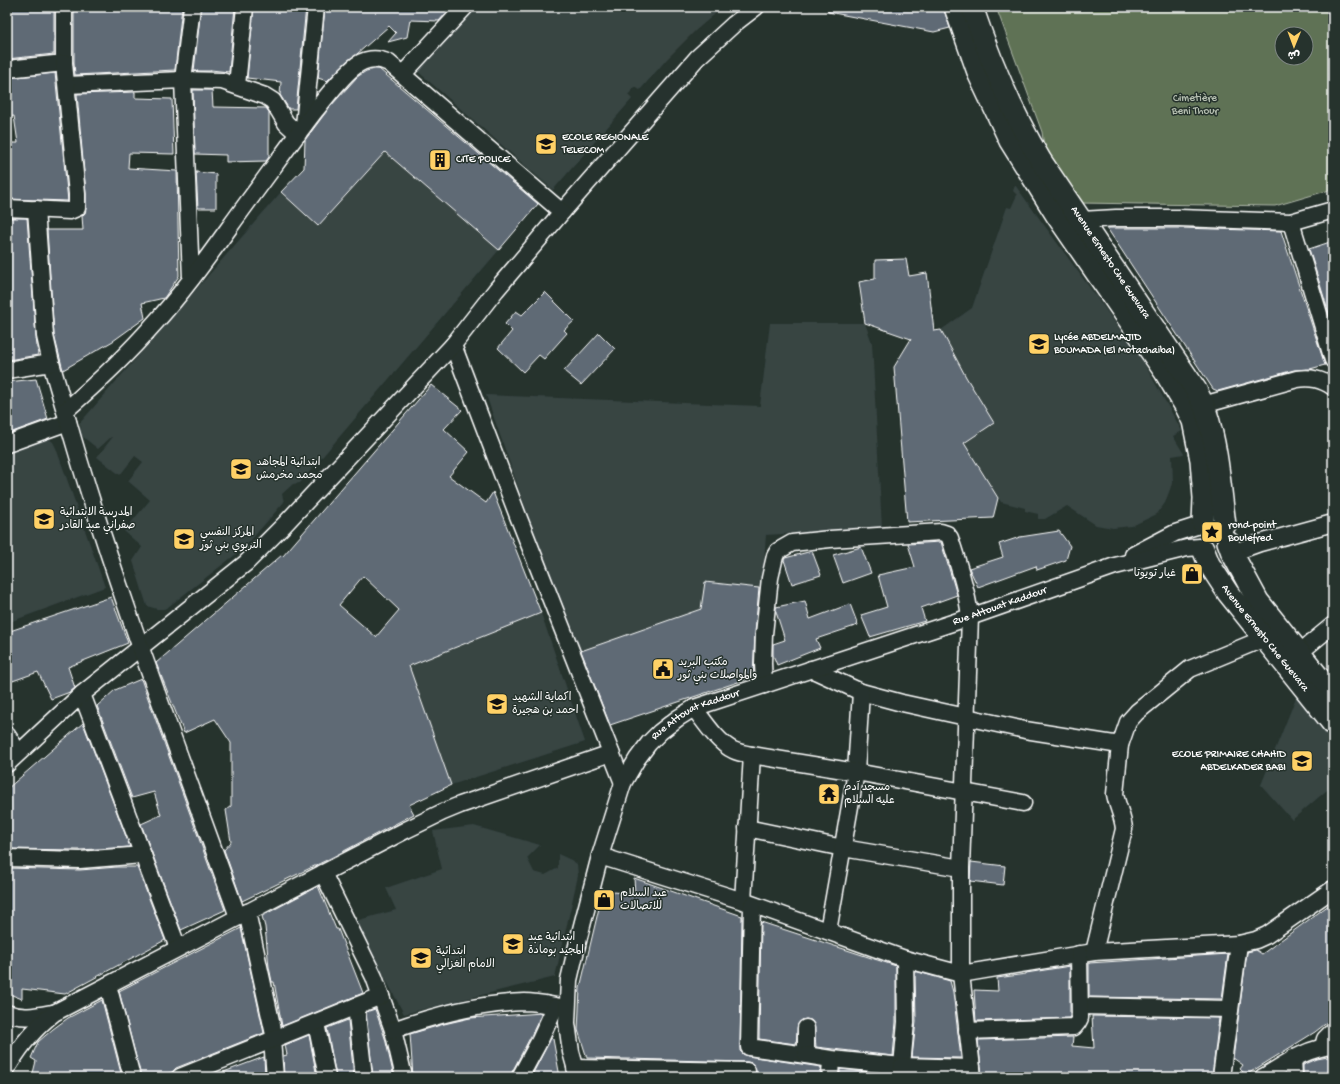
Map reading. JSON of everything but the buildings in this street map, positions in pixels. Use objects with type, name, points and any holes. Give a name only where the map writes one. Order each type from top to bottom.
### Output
[{"type":"main road","name":"Avenue Ernesto Che Guevara","points":[[955,7],[979,75],[1007,135],[1030,174],[1073,224],[1196,390],[1210,423],[1228,540],[1258,600],[1333,695]]},
{"type":"main road","name":"Avenue Ernesto Che Guevara","points":[[972,7],[994,66],[1020,124],[1041,161],[1073,224],[1179,394],[1193,421],[1201,460],[1204,498],[1202,524]]},
{"type":"main road","points":[[1210,520],[1216,520],[1228,540],[1225,548],[1216,552],[1210,552],[1199,548],[1196,536],[1202,524],[1210,520]]},
{"type":"main road","name":"Avenue Ernesto Che Guevara","points":[[1199,548],[1228,593],[1333,724]]},
{"type":"street","points":[[7,208],[70,211],[75,210],[78,205],[64,63],[64,7]]},
{"type":"street","points":[[191,279],[183,80],[192,7]]},
{"type":"street","points":[[237,85],[245,7]]},
{"type":"street","points":[[301,130],[316,7]]},
{"type":"street","points":[[403,74],[465,7]]},
{"type":"street","points":[[7,764],[12,745],[82,694],[246,563],[308,500],[453,344],[496,290],[562,212],[697,58],[734,24],[756,7]]},
{"type":"street","points":[[7,444],[66,416],[154,325],[191,279],[331,91],[360,63],[374,59],[383,60],[389,63],[562,212]]},
{"type":"street","points":[[7,69],[64,63]]},
{"type":"street","points":[[67,85],[183,80],[222,81],[265,96],[273,101],[281,116],[301,130]]},
{"type":"street","points":[[36,209],[45,336],[51,363],[81,469],[141,647],[243,915],[273,1039],[275,1077]]},
{"type":"street","points":[[1073,224],[1116,218],[1179,218],[1291,222],[1333,210]]},
{"type":"street","points":[[1291,222],[1327,318],[1333,360]]},
{"type":"street","points":[[453,344],[518,516],[623,783]]},
{"type":"street","points":[[7,370],[51,363]]},
{"type":"street","points":[[1203,405],[1308,377],[1326,382],[1333,387]]},
{"type":"street","points":[[1228,540],[1260,542],[1333,523]]},
{"type":"street","points":[[1115,566],[1161,540],[1202,524]]},
{"type":"street","points":[[749,1047],[831,1059],[973,1073],[961,974],[961,868],[970,617],[959,567],[950,538],[947,534],[941,532],[830,539],[792,543],[778,551],[775,556],[770,578],[764,634],[764,684]]},
{"type":"street","name":"Rue Attouat Kaddour","points":[[576,1072],[571,1052],[567,1023],[561,1007],[600,856],[623,783],[637,759],[649,743],[660,732],[694,708],[764,684],[970,617],[1115,566],[1199,548]]},
{"type":"street","points":[[1300,653],[1333,624]]},
{"type":"street","points":[[967,1031],[1068,1028],[1074,1026],[1078,1022],[1080,1018],[1086,953],[1124,829],[1122,814],[1115,794],[1120,745],[1128,722],[1137,712],[1190,669],[1265,638]]},
{"type":"street","points":[[811,669],[861,692],[1025,730],[1120,745]]},
{"type":"street","points":[[828,931],[856,772],[861,692]]},
{"type":"street","points":[[82,694],[178,948]]},
{"type":"street","points":[[694,708],[713,732],[726,745],[740,753],[856,772],[1023,803]]},
{"type":"street","points":[[9,1067],[22,1043],[39,1024],[54,1013],[178,948],[443,812],[611,753]]},
{"type":"street","points":[[576,1072],[747,1074],[749,1047],[747,828],[752,755]]},
{"type":"street","points":[[747,828],[843,848],[961,868]]},
{"type":"street","points":[[7,858],[80,860],[143,855]]},
{"type":"street","points":[[600,856],[748,903],[905,959],[961,974],[1086,953],[1239,944],[1256,940],[1266,935],[1333,889]]},
{"type":"street","points":[[323,873],[374,977],[393,1030],[404,1077]]},
{"type":"street","points":[[1221,1077],[1239,944]]},
{"type":"street","points":[[902,1066],[906,1022],[905,959]]},
{"type":"street","points":[[108,985],[132,1077]]},
{"type":"street","points":[[180,1077],[381,996]]},
{"type":"street","points":[[393,1030],[466,1009],[490,1005],[535,1002],[561,1007],[540,1040],[520,1077]]},
{"type":"street","points":[[356,1006],[364,1077]]},
{"type":"street","points":[[1080,1006],[1230,1009]]},
{"type":"street","points":[[7,1013],[28,1017],[54,1013]]},
{"type":"street","points":[[316,1023],[327,1077]]},
{"type":"street","points":[[806,1028],[806,1055]]},
{"type":"street","points":[[1262,1077],[1293,1058],[1310,1050],[1328,1046],[1325,1039],[1333,1030]]},
{"type":"street","points":[[1293,1058],[1294,1077]]},
{"type":"street","points":[[830,1077],[831,1059]]},
{"type":"shaded area","name":"ECOLE REGIONALE TELECOM","points":[[469,7],[723,7],[695,31],[667,59],[640,90],[635,87],[628,95],[632,99],[553,190],[415,69]]},
{"type":"shaded area","points":[[385,152],[499,250],[300,483],[293,484],[282,494],[284,502],[244,548],[168,607],[164,609],[157,609],[147,606],[133,561],[142,547],[124,531],[150,500],[128,481],[143,462],[135,456],[120,475],[97,457],[112,438],[111,437],[98,449],[77,432],[81,427],[79,424],[281,192],[318,226]]},
{"type":"shaded area","name":"Lycée ABDELMAJID BOUMADA (El Motachaiba)","points":[[1015,185],[1141,358],[1182,431],[1173,436],[1184,454],[1172,456],[1173,481],[1165,503],[1157,514],[1132,526],[1113,528],[1096,525],[1067,506],[1045,519],[1038,519],[1038,514],[1025,511],[1025,508],[1001,502],[964,443],[994,423],[965,377],[941,330],[972,308],[1007,207],[1011,208],[1017,195],[1013,191]]},
{"type":"shaded area","points":[[770,323],[865,323],[872,343],[882,528],[766,535],[762,588],[705,582],[701,609],[579,652],[538,544],[486,395],[760,406]]},
{"type":"shaded area","name":"المدرسة الابتدائية صفراني عبد القادر","points":[[41,437],[48,438],[53,442],[56,448],[105,587],[7,623],[7,450]]},
{"type":"shaded area","name":"اكماية الشهيد احمد بن هجيرة","points":[[541,613],[585,742],[451,785],[409,666]]},
{"type":"shaded area","name":"ECOLE PRIMAIRE CHAHID ABDELKADER BABI","points":[[1297,695],[1333,737],[1333,785],[1292,820],[1261,785]]},
{"type":"shaded area","name":"ابتدائية عبد المجيد بومادة","points":[[474,826],[540,845],[527,858],[534,872],[545,875],[558,868],[558,854],[577,864],[578,876],[555,977],[404,1014],[355,921],[396,910],[386,888],[442,869],[433,831]]},
{"type":"green space","name":"Cimetière Beni Thour","points":[[996,7],[1333,7],[1333,189],[1275,206],[1080,203],[1044,147],[1042,132]]},
{"type":"place","name":"ECOLE REGIONALE TELECOM","points":[[546,144]]},
{"type":"place","name":"CITE POLICE","points":[[440,160]]},
{"type":"place","name":"Lycée ABDELMAJID BOUMADA (El Motachaiba)","points":[[1039,344]]},
{"type":"place","name":"ابتدائية المجاهد محمد مخرمش","points":[[241,469]]},
{"type":"place","name":"المدرسة الابتدائية صفراني عبد القادر","points":[[44,519]]},
{"type":"place","name":"rond-point Boulefred","points":[[1212,532]]},
{"type":"place","name":"المركز النفسي التربوي بني ثور","points":[[184,539]]},
{"type":"place","name":"غيار تويوتا","points":[[1192,574]]},
{"type":"place","name":"مكتب البريد والمواصلات بني ثور","points":[[663,669]]},
{"type":"place","name":"اكماية الشهيد احمد بن هجيرة","points":[[497,704]]},
{"type":"place","name":"ECOLE PRIMAIRE CHAHID ABDELKADER BABI","points":[[1302,761]]},
{"type":"place","name":"مسجد آدم عليه السلام","points":[[829,794]]},
{"type":"place","name":"عبد السلام للاتصالات","points":[[604,900]]},
{"type":"place","name":"ابتدائية عبد المجيد بومادة","points":[[513,944]]},
{"type":"place","name":"ابتدائية الامام الغزالي","points":[[421,958]]}]
